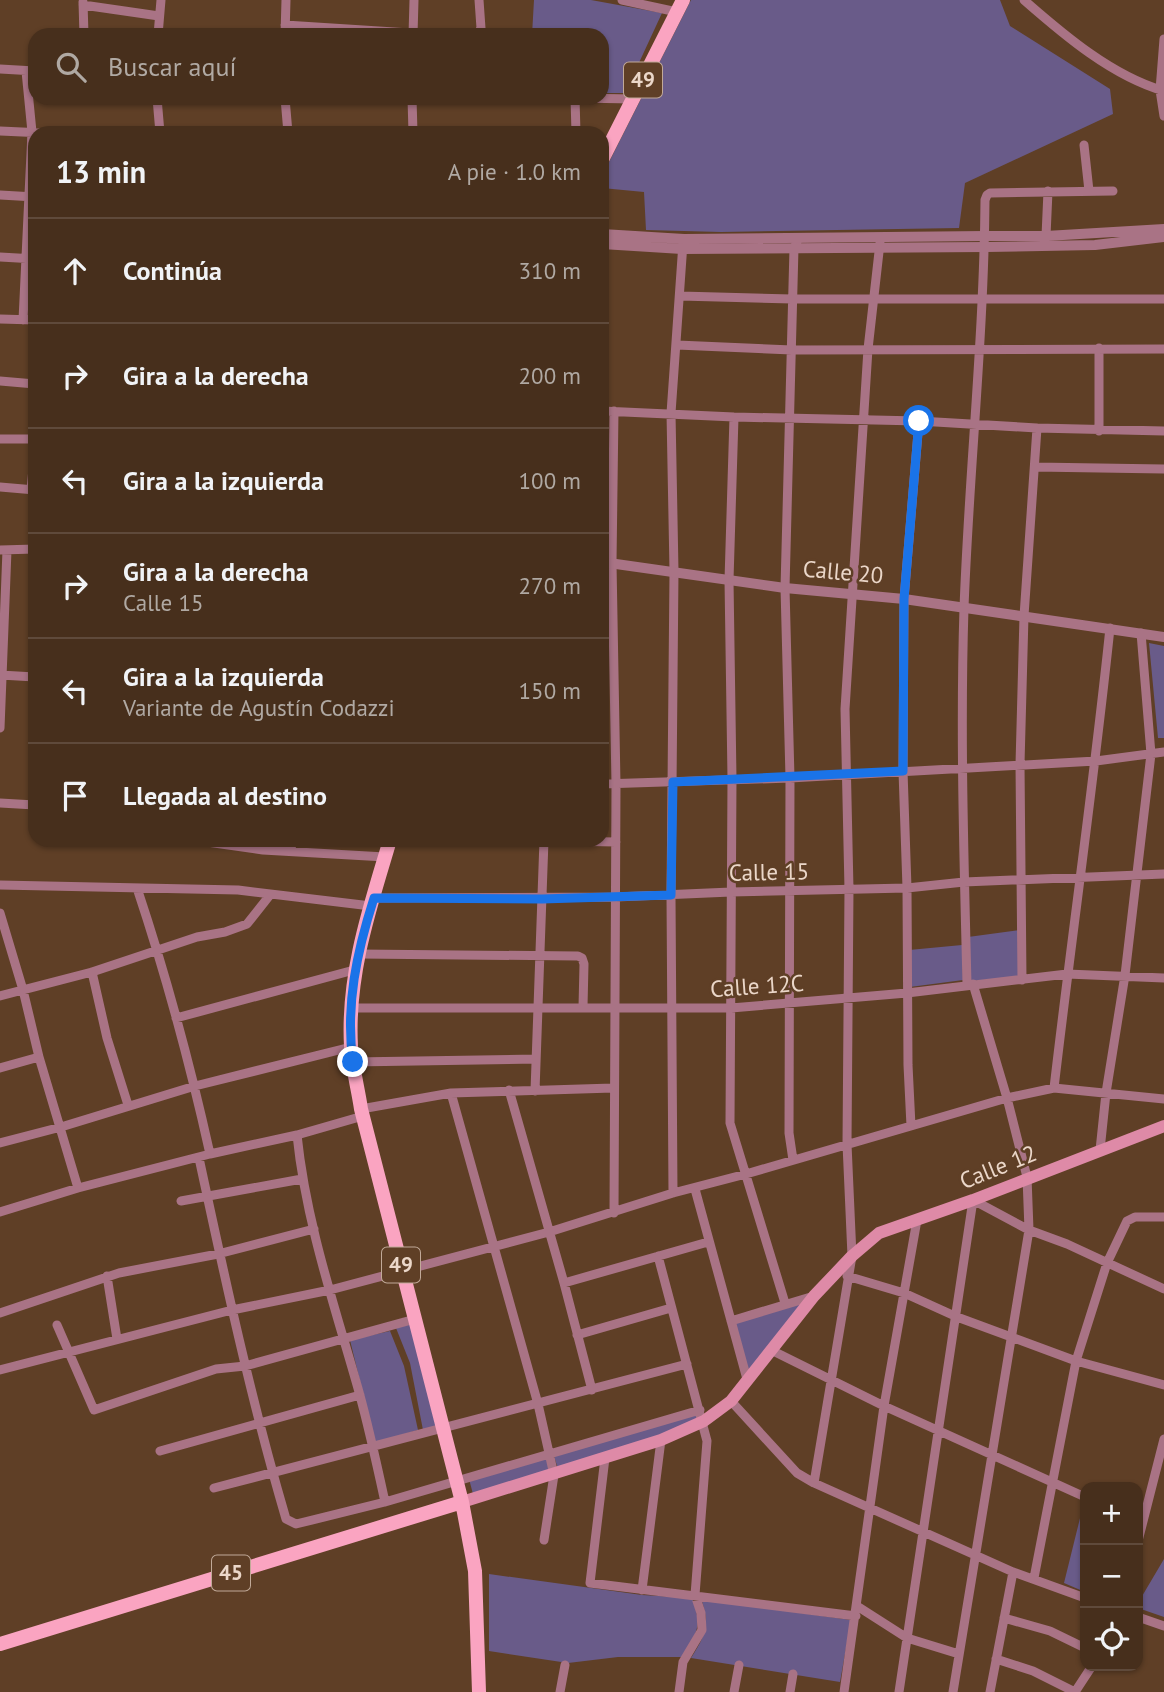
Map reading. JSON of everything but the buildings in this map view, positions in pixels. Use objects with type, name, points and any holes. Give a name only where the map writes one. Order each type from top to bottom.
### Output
[{"type":"main road","name":"49","points":[[609,146],[680,6]]},
{"type":"main road","name":"49","points":[[388,847],[354,970],[352,1054],[362,1113],[462,1502],[475,1571],[479,1692]]},
{"type":"main road","name":"Calle 12","points":[[462,1502],[661,1440],[731,1401],[814,1296],[852,1256],[879,1233],[973,1200],[1164,1126]]},
{"type":"main road","name":"45","points":[[0,1644],[462,1502]]},
{"type":"street","points":[[158,28],[161,0]]},
{"type":"street","points":[[285,28],[286,0]]},
{"type":"street","points":[[413,28],[414,0]]},
{"type":"street","points":[[479,0],[481,28]]},
{"type":"street","points":[[622,0],[680,6]]},
{"type":"street","points":[[1024,0],[1033,4],[1073,41],[1118,71],[1162,90]]},
{"type":"street","points":[[84,28],[83,3],[159,16]]},
{"type":"street","points":[[1164,39],[1164,116]]},
{"type":"street","points":[[0,69],[28,71]]},
{"type":"street","points":[[609,99],[633,99]]},
{"type":"street","points":[[31,105],[32,126]]},
{"type":"street","points":[[158,105],[159,126]]},
{"type":"street","points":[[286,105],[287,126]]},
{"type":"street","points":[[412,105],[413,126]]},
{"type":"street","points":[[576,126],[577,105]]},
{"type":"street","points":[[0,131],[28,132]]},
{"type":"street","points":[[1084,145],[1089,191]]},
{"type":"street","points":[[1046,236],[1048,191]]},
{"type":"street","points":[[953,1692],[1029,1230],[1027,1177],[1007,1098],[970,984],[964,882],[964,607],[987,195],[1113,191]]},
{"type":"street","points":[[0,195],[28,197]]},
{"type":"street","points":[[985,242],[1164,229]]},
{"type":"street","points":[[609,235],[683,244],[800,237],[880,242],[1095,245],[1164,237]]},
{"type":"street","points":[[793,1160],[789,1133],[790,778],[785,588],[794,248],[800,237]]},
{"type":"street","points":[[609,244],[794,248],[880,242]]},
{"type":"street","points":[[814,1483],[852,1256],[847,1144],[849,889],[845,709],[868,349],[880,242]]},
{"type":"street","points":[[673,1193],[671,895],[674,571],[671,413],[683,244]]},
{"type":"street","points":[[0,257],[28,259]]},
{"type":"street","points":[[23,320],[28,282]]},
{"type":"street","points":[[680,296],[792,299],[1164,299]]},
{"type":"street","points":[[0,319],[28,320]]},
{"type":"street","points":[[677,345],[792,350],[1164,349]]},
{"type":"street","points":[[1098,348],[1099,431]]},
{"type":"street","points":[[0,381],[28,383]]},
{"type":"street","points":[[609,411],[734,418],[919,421],[1037,429],[1164,431]]},
{"type":"street","points":[[609,519],[614,411]]},
{"type":"street","points":[[734,418],[729,580],[732,779],[730,1123],[785,1303]]},
{"type":"street","points":[[911,1126],[903,771],[904,599],[919,421]]},
{"type":"street","points":[[1023,980],[1020,764],[1024,616],[1037,429]]},
{"type":"street","points":[[0,439],[28,439]]},
{"type":"street","points":[[1035,467],[1164,469]]},
{"type":"street","points":[[0,487],[28,490]]},
{"type":"street","points":[[0,728],[3,550],[28,549]]},
{"type":"street","name":"Calle 20","points":[[609,562],[785,588],[904,599],[1164,636]]},
{"type":"street","points":[[609,612],[616,785],[614,1213]]},
{"type":"street","points":[[1054,1088],[1096,761],[1110,628]]},
{"type":"street","points":[[1100,1150],[1152,754],[1141,633]]},
{"type":"street","points":[[1,675],[28,677]]},
{"type":"street","points":[[609,785],[1096,761],[1164,752]]},
{"type":"street","points":[[0,803],[28,805]]},
{"type":"street","points":[[609,842],[616,842]]},
{"type":"street","points":[[245,847],[385,857]]},
{"type":"street","points":[[291,847],[291,851]]},
{"type":"street","points":[[535,1091],[544,847]]},
{"type":"street","name":"Calle 15","points":[[0,885],[238,890],[270,895],[373,902],[907,888],[964,882],[1164,874]]},
{"type":"street","points":[[137,888],[158,951],[195,1086],[210,1154]]},
{"type":"street","points":[[0,996],[92,972],[197,937],[225,932],[247,924],[270,895]]},
{"type":"street","points":[[0,913],[23,990],[38,1057],[78,1188]]},
{"type":"street","points":[[359,954],[541,954],[582,958],[583,1007]]},
{"type":"street","points":[[176,1018],[354,970]]},
{"type":"street","points":[[92,972],[107,1038],[128,1105]]},
{"type":"street","name":"Calle 12C","points":[[351,1009],[732,1008],[789,1005],[1067,974],[1164,978]]},
{"type":"street","points":[[0,1143],[195,1086],[352,1054],[536,1059]]},
{"type":"street","points":[[0,1068],[38,1057]]},
{"type":"street","points":[[0,1212],[78,1188],[297,1135],[362,1113],[451,1093],[613,1088]]},
{"type":"street","points":[[0,1370],[232,1310],[330,1290],[549,1232],[673,1193],[695,1189],[1007,1098],[1054,1088],[1164,1099]]},
{"type":"street","points":[[509,1090],[592,1390]]},
{"type":"street","points":[[451,1093],[550,1455],[554,1475],[544,1540]]},
{"type":"street","points":[[297,1135],[302,1179],[360,1395],[385,1502]]},
{"type":"street","points":[[199,1158],[218,1254],[245,1366],[272,1473],[286,1519],[290,1523],[296,1524],[385,1502],[550,1455],[702,1416]]},
{"type":"street","points":[[181,1201],[302,1179]]},
{"type":"street","points":[[695,1189],[747,1379]]},
{"type":"street","points":[[899,1692],[973,1200],[1029,1230],[1068,1244],[1164,1289]]},
{"type":"street","points":[[1034,1578],[1076,1361],[1107,1263],[1126,1221],[1135,1217],[1164,1217]]},
{"type":"street","points":[[844,1692],[884,1406],[917,1220]]},
{"type":"street","points":[[0,1313],[107,1276],[218,1254],[314,1229]]},
{"type":"street","points":[[564,1283],[708,1242]]},
{"type":"street","points":[[658,1256],[707,1441],[695,1595],[701,1613],[702,1630],[683,1662],[679,1692]]},
{"type":"street","points":[[835,1275],[850,1276],[904,1293],[957,1317],[1076,1361],[1164,1385]]},
{"type":"street","points":[[107,1276],[117,1339]]},
{"type":"street","points":[[731,1321],[814,1296]]},
{"type":"street","points":[[577,1335],[671,1308]]},
{"type":"street","points":[[57,1325],[94,1410],[216,1368],[245,1366],[415,1319]]},
{"type":"street","points":[[771,1350],[884,1406],[1080,1495]]},
{"type":"street","points":[[214,1488],[687,1364]]},
{"type":"street","points":[[160,1451],[360,1395]]},
{"type":"street","points":[[731,1401],[797,1473],[814,1483],[923,1534],[1013,1572],[1080,1596]]},
{"type":"street","points":[[1143,1514],[1164,1439]]},
{"type":"street","points":[[642,1590],[661,1440]]},
{"type":"street","points":[[605,1458],[590,1583],[857,1611],[907,1638],[959,1654]]},
{"type":"street","points":[[990,1692],[1013,1572]]},
{"type":"street","points":[[1004,1618],[1050,1631],[1080,1646]]},
{"type":"street","points":[[1143,1619],[1164,1626]]},
{"type":"street","points":[[996,1659],[1033,1671],[1075,1692],[1089,1671]]},
{"type":"street","points":[[560,1692],[565,1665]]},
{"type":"street","points":[[734,1692],[739,1665]]},
{"type":"street","points":[[790,1692],[793,1674]]},
{"type":"shaded area","points":[[534,0],[591,0],[662,13],[625,93],[609,93],[609,28],[532,28]]},
{"type":"shaded area","points":[[691,0],[1000,0],[1010,26],[1110,89],[1113,114],[965,183],[959,228],[721,232],[646,230],[644,192],[609,189],[609,162]]},
{"type":"shaded area","points":[[1149,643],[1164,646],[1164,738],[1158,738]]},
{"type":"shaded area","points":[[1019,930],[1020,977],[971,981],[968,937]]},
{"type":"shaded area","points":[[962,945],[963,980],[910,987],[909,950]]},
{"type":"shaded area","points":[[805,1301],[748,1371],[735,1323]]},
{"type":"shaded area","points":[[410,1324],[436,1427],[423,1430],[410,1363],[396,1328]]},
{"type":"shaded area","points":[[390,1331],[404,1366],[418,1430],[375,1443],[350,1340]]},
{"type":"shaded area","points":[[698,1413],[699,1419],[660,1436],[558,1469],[554,1456]]},
{"type":"shaded area","points":[[548,1458],[550,1471],[473,1494],[469,1479]]},
{"type":"shaded area","points":[[1080,1518],[1080,1590],[1064,1583]]},
{"type":"shaded area","points":[[1164,1559],[1164,1617],[1143,1610],[1143,1595]]},
{"type":"shaded area","points":[[489,1574],[642,1595],[692,1598],[697,1629],[682,1657],[618,1657],[568,1663],[489,1651]]},
{"type":"shaded area","points":[[701,1599],[851,1620],[840,1682],[691,1658],[705,1630],[706,1616]]},
{"type":"route","points":[[353,1062],[352,985],[364,928],[374,898],[542,899],[671,895],[673,782],[903,771],[904,599],[919,421]]}]
